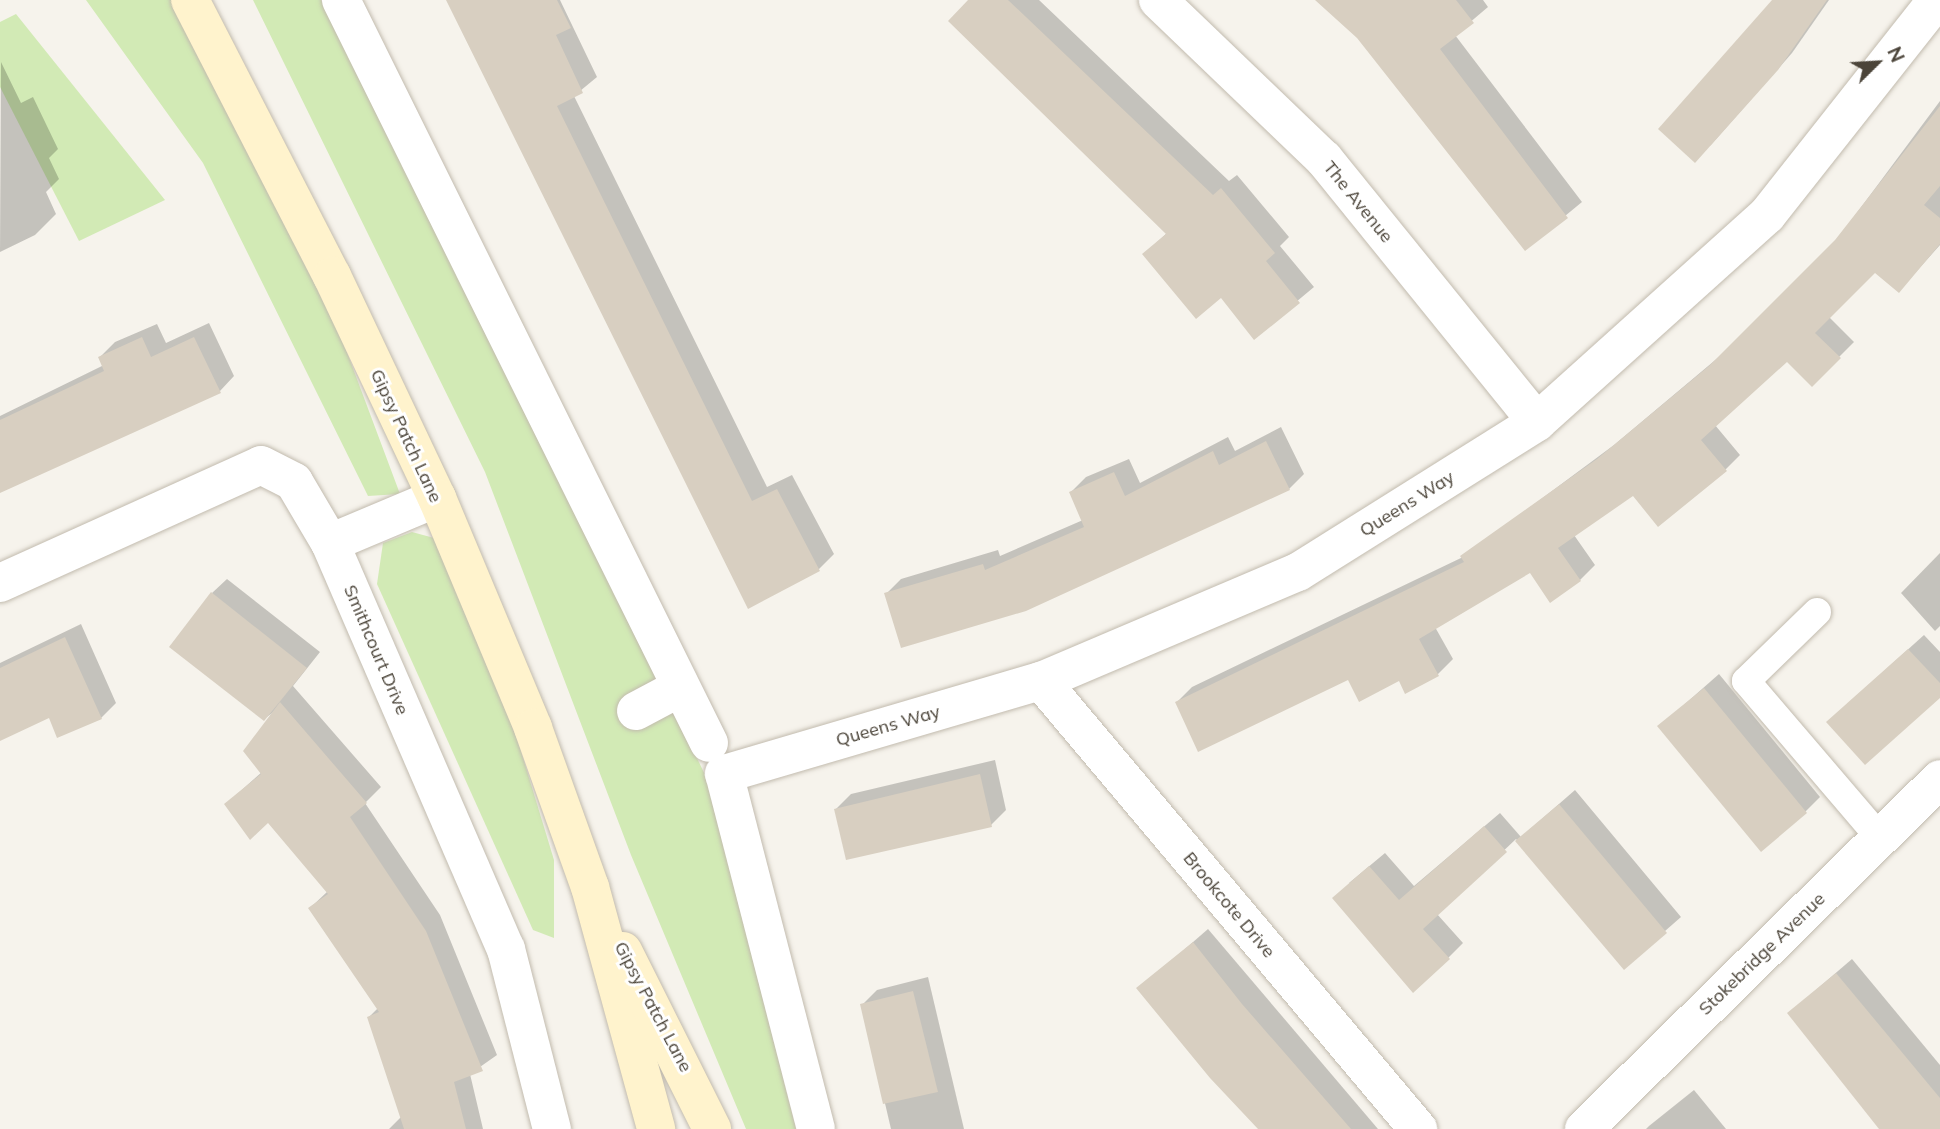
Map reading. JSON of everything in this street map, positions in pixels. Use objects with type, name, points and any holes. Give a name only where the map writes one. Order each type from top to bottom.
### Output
[{"type":"main road","name":"Gipsy Patch Lane","points":[[190,0],[332,276],[436,498],[533,728],[590,887],[656,1129]]},
{"type":"main road","name":"Gipsy Patch Lane","points":[[590,887],[701,1097],[712,1129]]},
{"type":"street","points":[[341,0],[554,420],[679,688],[717,758],[816,1129]]},
{"type":"street","name":"The Avenue","points":[[1158,0],[1324,159],[1537,422]]},
{"type":"street","name":"Queens Way","points":[[717,758],[1041,681],[1298,572],[1537,422],[1767,215],[1937,0]]},
{"type":"street","name":"Smithcourt Drive","points":[[0,583],[261,465],[294,482],[330,543],[506,949],[552,1129]]},
{"type":"street","points":[[330,543],[436,498]]},
{"type":"street","name":"Brookcote Drive","points":[[1041,681],[1418,1129]]},
{"type":"street","points":[[636,711],[679,688]]},
{"type":"street","name":"Stokebridge Avenue","points":[[1584,1129],[1940,779]]},
{"type":"lane","points":[[1817,612],[1746,681],[1880,838]]},
{"type":"green space","points":[[86,0],[177,0],[336,323],[400,494],[368,496],[203,163]]},
{"type":"green space","points":[[253,0],[321,0],[530,408],[707,779],[796,1129],[746,1129],[631,855],[485,472]]},
{"type":"green space","points":[[16,14],[165,200],[79,241],[0,87],[0,22]]},
{"type":"green space","points":[[412,532],[445,541],[510,715],[554,860],[554,938],[533,930],[377,584],[383,543]]},
{"type":"building","points":[[446,0],[557,0],[571,28],[556,35],[583,93],[557,106],[752,501],[777,489],[820,571],[748,609]]},
{"type":"building","points":[[968,0],[1008,0],[1213,195],[1221,188],[1275,253],[1266,261],[1300,303],[1254,340],[1221,298],[1196,319],[1142,254],[1166,234],[948,21]]},
{"type":"building","points":[[1315,0],[1456,0],[1474,23],[1440,49],[1568,218],[1525,251],[1357,38]]},
{"type":"building","points":[[1772,0],[1827,0],[1778,70],[1695,163],[1658,129]]},
{"type":"building","points":[[1940,106],[1940,186],[1924,205],[1940,218],[1940,244],[1899,293],[1875,273],[1815,333],[1841,358],[1812,387],[1787,362],[1701,440],[1727,471],[1658,527],[1633,496],[1558,548],[1581,581],[1550,603],[1530,573],[1419,639],[1439,676],[1405,694],[1399,681],[1359,702],[1348,680],[1198,752],[1175,702],[1464,562],[1460,556],[1597,459],[1709,366],[1835,240]]},
{"type":"building","points":[[142,337],[151,357],[194,337],[221,393],[0,493],[0,420],[104,371],[98,357]]},
{"type":"building","points":[[1266,441],[1290,490],[1026,611],[901,648],[884,593],[983,564],[985,570],[1084,527],[1069,492],[1114,472],[1125,496],[1213,451],[1219,465]]},
{"type":"building","points":[[211,592],[307,668],[264,721],[169,647]]},
{"type":"building","points":[[65,637],[102,719],[57,738],[49,718],[0,741],[0,668]]},
{"type":"building","points":[[1908,649],[1940,683],[1940,698],[1865,765],[1826,722]]},
{"type":"building","points":[[1704,688],[1807,813],[1761,852],[1657,726]]},
{"type":"building","points":[[280,702],[367,803],[350,817],[426,931],[483,1071],[454,1082],[466,1129],[404,1129],[367,1017],[379,1012],[308,908],[328,894],[268,823],[250,840],[224,804],[261,774],[243,751]]},
{"type":"building","points":[[980,774],[992,827],[846,860],[834,809]]},
{"type":"building","points":[[1559,804],[1667,933],[1624,970],[1515,841]]},
{"type":"building","points":[[1484,826],[1507,852],[1423,929],[1450,959],[1413,993],[1332,898],[1369,866],[1399,900]]},
{"type":"building","points":[[1193,942],[1242,1004],[1351,1129],[1258,1129],[1210,1078],[1136,988]]},
{"type":"building","points":[[1836,973],[1940,1098],[1940,1129],[1879,1129],[1787,1013]]},
{"type":"building","points":[[913,991],[938,1092],[883,1104],[860,1004]]}]
